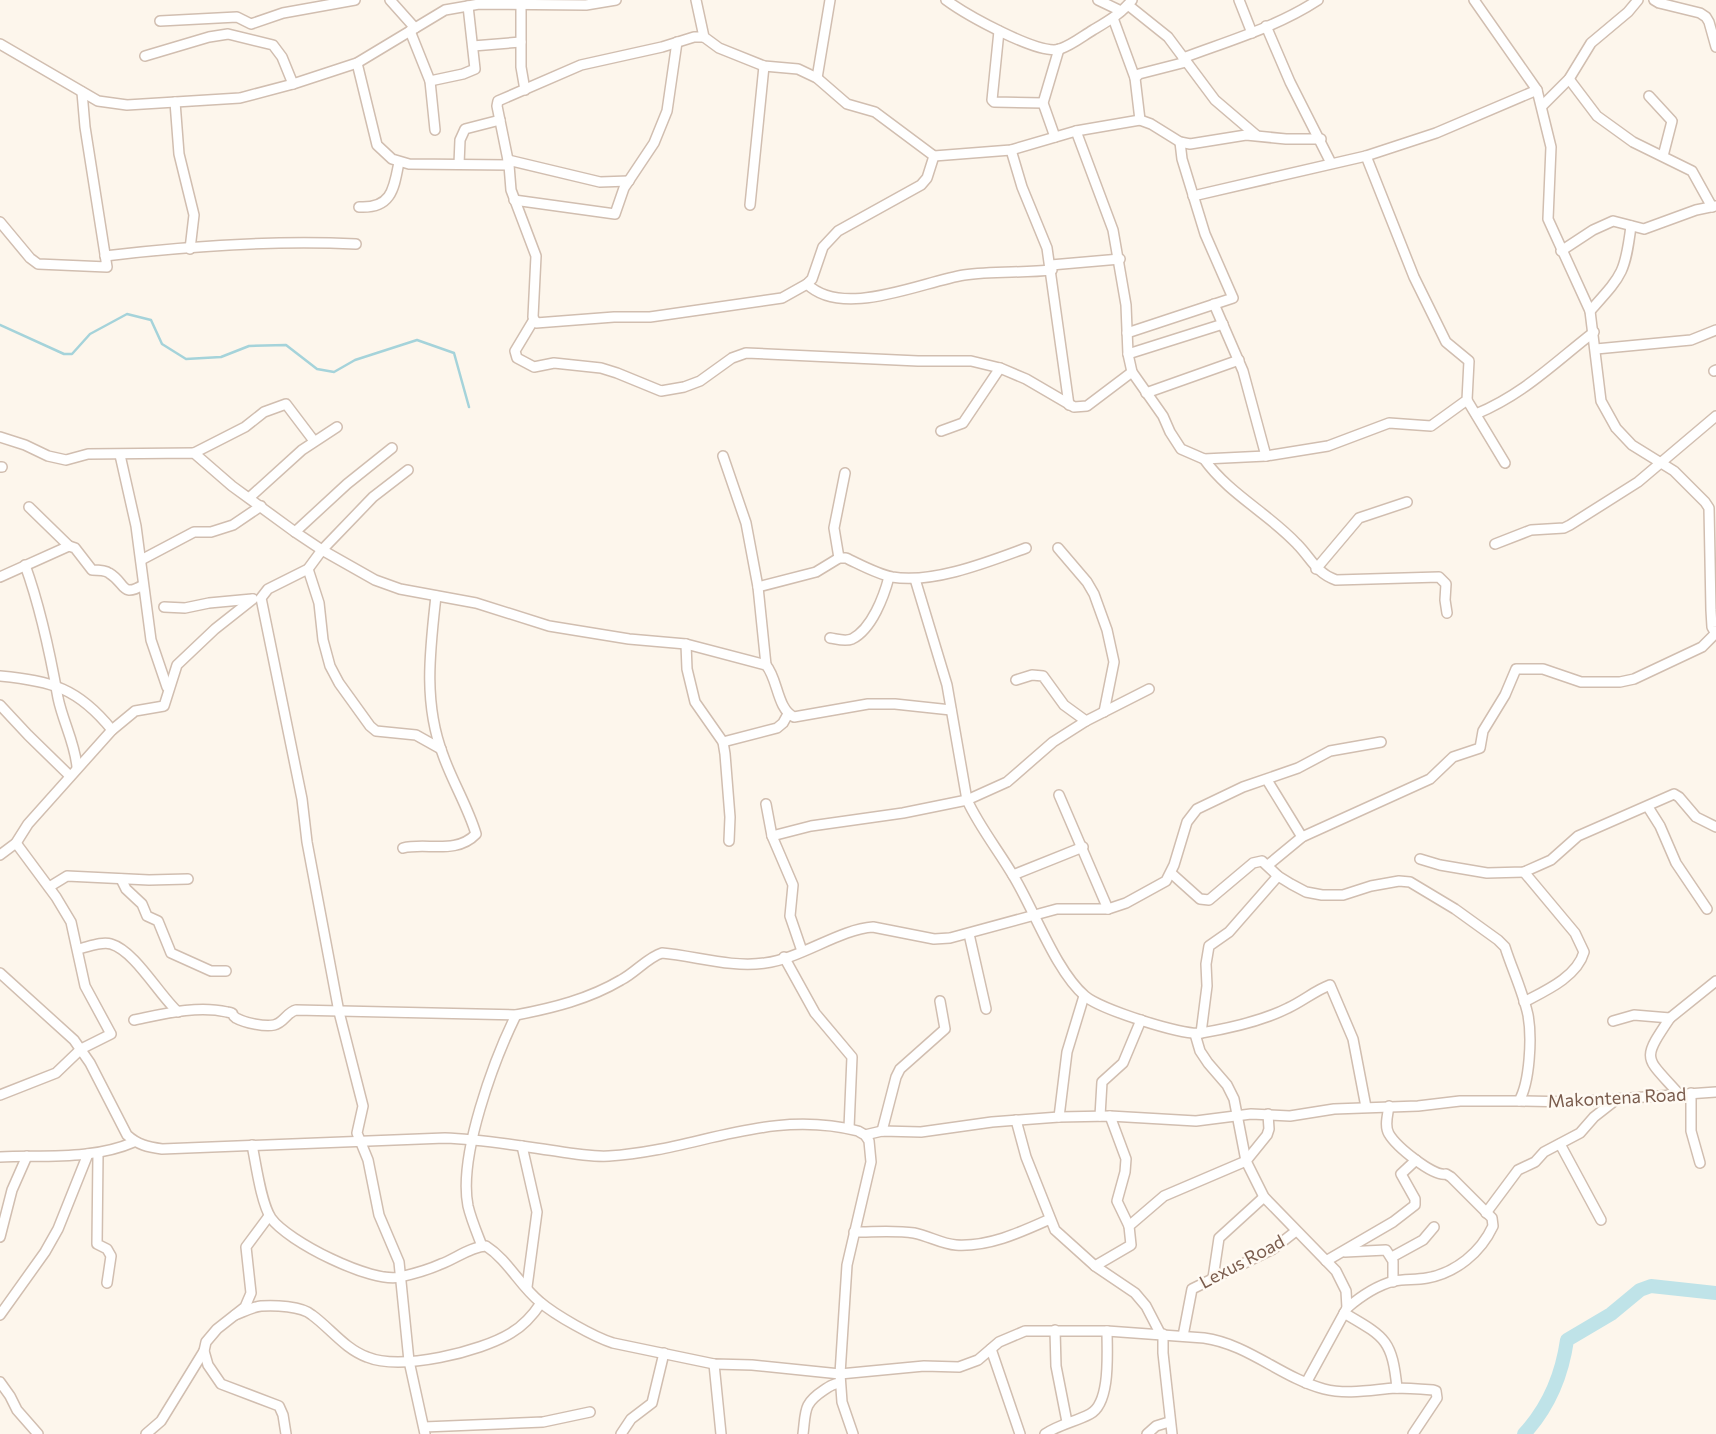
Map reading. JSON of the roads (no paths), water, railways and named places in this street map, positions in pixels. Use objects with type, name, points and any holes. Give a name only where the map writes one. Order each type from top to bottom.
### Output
[{"type":"street","points":[[160,21],[237,17],[251,24],[283,13],[355,0]]},
{"type":"street","points":[[390,0],[412,30],[430,81],[435,130]]},
{"type":"street","points":[[0,44],[98,101],[127,105],[240,98],[293,85],[357,63],[445,10],[468,6],[522,4],[586,5],[616,0]]},
{"type":"street","points":[[696,0],[704,37]]},
{"type":"street","points":[[817,78],[830,0]]},
{"type":"street","points":[[947,0],[999,31],[1046,50],[1059,50],[1127,6]]},
{"type":"street","points":[[1098,0],[1127,6],[1168,37],[1215,100],[1256,135]]},
{"type":"street","points":[[1239,0],[1252,33]]},
{"type":"street","points":[[1294,0],[1297,12]]},
{"type":"street","points":[[1135,78],[1139,74],[1184,60],[1252,33],[1318,0]]},
{"type":"street","points":[[1268,865],[1303,837],[1430,779],[1454,757],[1480,748],[1483,731],[1505,695],[1516,669],[1543,669],[1581,682],[1620,682],[1634,679],[1702,648],[1716,634],[1712,627],[1711,610],[1712,508],[1661,463],[1632,445],[1616,428],[1607,412],[1598,390],[1590,311],[1548,219],[1551,147],[1537,90],[1474,0]]},
{"type":"street","points":[[1542,106],[1569,79],[1591,43],[1628,12],[1638,0]]},
{"type":"street","points":[[1654,0],[1706,17],[1716,47]]},
{"type":"street","points":[[522,4],[521,42],[525,90]]},
{"type":"street","points":[[430,81],[475,69],[468,6]]},
{"type":"street","points":[[1112,18],[1135,78],[1140,120]]},
{"type":"street","points":[[1266,26],[1290,82],[1331,163]]},
{"type":"street","points":[[999,31],[992,100],[1043,103]]},
{"type":"street","points":[[145,56],[228,34],[272,45],[282,57],[293,85]]},
{"type":"street","points":[[1132,372],[1087,406],[1079,408],[1069,405],[1026,379],[1000,368],[971,361],[746,353],[732,358],[700,381],[661,391],[601,368],[554,363],[534,367],[526,364],[517,359],[515,351],[533,321],[536,256],[514,200],[498,101],[581,65],[694,37],[704,37],[719,48],[764,66],[798,69],[817,78],[847,104],[875,112],[934,156],[1011,150],[1076,131],[1140,120],[1180,142],[1200,143],[1256,135],[1286,139],[1321,139]]},
{"type":"street","points":[[473,46],[521,42]]},
{"type":"street","points":[[514,200],[610,215],[617,211],[621,195],[654,143],[667,111],[677,42]]},
{"type":"street","points":[[1055,137],[1043,103],[1059,50]]},
{"type":"street","points":[[357,63],[377,145],[392,159],[399,162],[508,163],[600,182],[629,181]]},
{"type":"street","points":[[750,205],[764,66]]},
{"type":"street","points":[[1561,251],[1606,223],[1613,221],[1644,229],[1696,210],[1714,207],[1694,173],[1633,142],[1597,116],[1569,79]]},
{"type":"street","points":[[1193,196],[1366,156],[1436,133],[1537,90]]},
{"type":"street","points":[[0,222],[38,264],[107,267],[82,92]]},
{"type":"street","points":[[1649,96],[1672,121],[1663,156]]},
{"type":"street","points":[[175,102],[179,154],[194,215],[190,249]]},
{"type":"street","points":[[459,164],[460,140],[465,129],[500,120]]},
{"type":"street","points":[[1076,131],[1113,230],[1120,259],[1132,372],[1163,416],[1181,449],[1204,459],[1266,456],[1328,446],[1389,423],[1431,426],[1467,400]]},
{"type":"street","points":[[1127,333],[1232,300],[1233,296],[1205,234],[1182,159],[1180,142]]},
{"type":"street","points":[[1011,150],[1022,187],[1042,232],[1051,268],[1069,405]]},
{"type":"street","points":[[533,321],[536,323],[650,317],[773,300],[812,279],[823,247],[830,238],[921,185],[927,178],[934,156]]},
{"type":"street","points":[[1366,156],[1415,277],[1446,342],[1469,360],[1467,400],[1505,463]]},
{"type":"street","points":[[359,207],[372,207],[390,195],[394,190],[399,162]]},
{"type":"street","points":[[1590,311],[1620,277],[1627,257],[1631,226]]},
{"type":"street","points":[[105,256],[166,249],[296,242],[356,244]]},
{"type":"street","points":[[807,284],[824,296],[845,299],[878,296],[969,275],[1120,259]]},
{"type":"street","points":[[1214,304],[1239,360],[1266,456]]},
{"type":"street","points":[[1128,354],[1223,324]]},
{"type":"street","points":[[1595,349],[1691,340],[1716,330]]},
{"type":"street","points":[[1476,414],[1500,404],[1531,385],[1594,332]]},
{"type":"street","points":[[1146,393],[1239,360]]},
{"type":"street","points":[[941,431],[963,423],[1000,368]]},
{"type":"street","points":[[0,437],[25,444],[48,456],[66,460],[88,454],[194,453],[245,427],[264,412],[286,404],[314,441]]},
{"type":"street","points":[[1495,544],[1531,530],[1570,525],[1638,482],[1716,416]]},
{"type":"street","points":[[249,498],[314,441],[337,427]]},
{"type":"street","points":[[295,532],[347,484],[392,448]]},
{"type":"street","points":[[194,453],[295,532],[375,580],[400,589],[476,603],[549,626],[629,639],[686,644],[766,665]]},
{"type":"street","points":[[121,455],[141,560],[151,640],[168,689]]},
{"type":"street","points":[[723,456],[746,523],[758,587],[766,665],[788,714]]},
{"type":"street","points":[[1204,459],[1222,481],[1297,544],[1315,569],[1336,580],[1439,577],[1446,584],[1447,613]]},
{"type":"street","points":[[0,855],[16,843],[28,824],[112,730],[135,711],[164,706],[177,665],[215,629],[268,589],[308,569],[322,550],[373,497],[408,470]]},
{"type":"street","points":[[839,558],[834,528],[845,473]]},
{"type":"street","points":[[1315,569],[1359,519],[1407,502]]},
{"type":"street","points":[[141,560],[194,532],[211,532],[233,525],[261,506]]},
{"type":"street","points":[[29,507],[69,546],[75,548],[92,570],[107,572],[127,591],[133,591],[143,585]]},
{"type":"street","points":[[0,577],[69,546]]},
{"type":"street","points":[[758,587],[816,572],[839,558],[846,558],[889,577],[915,579],[995,559],[1026,548]]},
{"type":"street","points":[[1058,548],[1091,588],[1107,630],[1114,662],[1104,712]]},
{"type":"street","points":[[25,565],[41,614],[77,767]]},
{"type":"street","points":[[308,569],[318,603],[330,666],[370,726],[376,731],[416,735],[441,749]]},
{"type":"street","points":[[830,638],[844,640],[855,637],[878,611],[889,577]]},
{"type":"street","points":[[915,579],[941,660],[967,800],[1013,875],[1066,972],[1084,996],[1106,1008],[1141,1020],[1198,1033],[1273,1015],[1331,985],[1353,1040],[1366,1107]]},
{"type":"street","points":[[403,848],[447,847],[471,839],[475,834],[432,721],[429,652],[436,596]]},
{"type":"street","points":[[163,607],[185,608],[257,598]]},
{"type":"street","points":[[257,598],[302,799],[307,842],[338,1012],[362,1106],[357,1133],[362,1141],[379,1215],[397,1255],[409,1361],[425,1431],[543,1422],[590,1412]]},
{"type":"street","points":[[686,644],[687,669],[695,702],[723,742],[730,817],[729,841]]},
{"type":"street","points":[[1016,680],[1032,674],[1043,676],[1064,705],[1086,721]]},
{"type":"street","points":[[0,676],[57,685],[97,712],[112,730]]},
{"type":"street","points":[[772,836],[811,826],[902,813],[967,800],[1007,782],[1053,742],[1086,721],[1149,689]]},
{"type":"street","points":[[788,714],[802,717],[843,708],[881,704],[951,710]]},
{"type":"street","points":[[0,705],[70,776]]},
{"type":"street","points":[[723,742],[777,728],[788,714]]},
{"type":"street","points":[[134,1020],[178,1012],[229,1012],[246,1021],[271,1026],[281,1022],[293,1010],[516,1014],[594,995],[639,970],[662,953],[743,965],[767,963],[863,928],[873,927],[934,939],[950,938],[1057,909],[1108,909],[1126,904],[1159,886],[1171,873],[1191,815],[1214,800],[1298,768],[1330,751],[1381,742]]},
{"type":"street","points":[[1267,780],[1303,837]]},
{"type":"street","points":[[1420,859],[1487,873],[1524,872],[1551,860],[1578,836],[1674,794],[1696,817],[1716,827]]},
{"type":"street","points":[[1059,795],[1108,909]]},
{"type":"street","points":[[766,804],[772,836],[793,885],[790,916],[802,951]]},
{"type":"street","points":[[1647,807],[1660,826],[1676,863],[1707,909]]},
{"type":"street","points":[[0,1095],[56,1073],[81,1049],[111,1034],[88,993],[71,922],[16,843]]},
{"type":"street","points":[[1013,875],[1083,848]]},
{"type":"street","points":[[1171,873],[1205,901],[1253,863],[1262,861],[1278,876],[1306,892],[1343,895],[1371,886],[1399,881],[1410,882],[1455,909],[1505,947],[1524,1002],[1528,1016],[1529,1053],[1526,1086],[1519,1101]]},
{"type":"street","points":[[1524,872],[1575,933],[1584,952],[1565,977],[1551,988],[1524,1002]]},
{"type":"street","points":[[49,887],[67,876],[188,879]]},
{"type":"street","points":[[1278,876],[1229,932],[1209,946],[1207,986],[1198,1033],[1200,1051],[1231,1092],[1245,1161],[1264,1197],[1326,1261],[1342,1281],[1348,1299],[1345,1311],[1306,1383]]},
{"type":"street","points":[[121,879],[126,889],[142,904],[147,916],[158,921],[171,953],[211,971],[226,971]]},
{"type":"street","points":[[969,934],[986,1009]]},
{"type":"street","points":[[78,949],[107,943],[120,949],[178,1012]]},
{"type":"street","points":[[784,957],[815,1013],[852,1057],[849,1128]]},
{"type":"street","points":[[0,973],[81,1049],[127,1135],[134,1142],[146,1147],[162,1149],[472,1138],[606,1157],[768,1126],[849,1128],[865,1135],[871,1150],[871,1162],[846,1275],[840,1378],[842,1402],[853,1434]]},
{"type":"street","points":[[1678,1093],[1654,1067],[1649,1055],[1650,1047],[1670,1018],[1716,981]]},
{"type":"street","points":[[1059,1117],[1067,1052],[1084,996]]},
{"type":"street","points":[[882,1131],[900,1069],[945,1029],[940,1001]]},
{"type":"street","points":[[482,1246],[467,1204],[472,1138],[501,1045],[516,1014]]},
{"type":"street","points":[[1613,1021],[1634,1015],[1670,1018]]},
{"type":"street","points":[[1095,1266],[1130,1245],[1129,1226],[1117,1201],[1126,1159],[1105,1116],[1102,1082],[1123,1063],[1141,1020]]},
{"type":"street","name":"Makontena Road","points":[[865,1135],[882,1131],[921,1132],[1059,1117],[1105,1116],[1173,1121],[1268,1114],[1290,1116],[1334,1109],[1460,1101],[1563,1102],[1716,1092]]},
{"type":"street","points":[[1691,1093],[1691,1131],[1700,1163]]},
{"type":"street","points":[[1486,1213],[1518,1170],[1535,1162],[1544,1152],[1580,1133],[1616,1099]]},
{"type":"street","points":[[1345,1311],[1369,1291],[1393,1282],[1431,1278],[1471,1257],[1478,1251],[1493,1226],[1492,1218],[1451,1177],[1440,1175],[1416,1160],[1387,1131],[1389,1106]]},
{"type":"street","points":[[1129,1226],[1164,1196],[1245,1161],[1267,1135],[1268,1114]]},
{"type":"street","points":[[1016,1120],[1026,1157],[1050,1219],[1061,1237],[1095,1266],[1135,1293],[1162,1334],[1172,1434]]},
{"type":"street","points":[[0,1157],[93,1154],[115,1150],[134,1142]]},
{"type":"street","points":[[1560,1144],[1601,1220]]},
{"type":"street","points":[[252,1146],[269,1216],[285,1233],[350,1269],[389,1278],[401,1277],[440,1265],[482,1246],[488,1247],[541,1303],[598,1338],[613,1343],[714,1364],[752,1365],[840,1378],[924,1366],[958,1367],[978,1360],[1012,1336],[1025,1331],[1107,1331],[1220,1340],[1306,1383],[1326,1389],[1348,1392],[1397,1388],[1433,1390],[1437,1398],[1413,1434]]},
{"type":"street","points":[[522,1146],[537,1212],[527,1287]]},
{"type":"street","points":[[93,1154],[97,1244],[109,1251],[111,1256],[107,1283]]},
{"type":"street","points":[[0,1315],[58,1229],[93,1154]]},
{"type":"street","points":[[0,1237],[12,1190],[27,1156]]},
{"type":"street","points":[[1326,1261],[1393,1222],[1415,1205],[1415,1199],[1401,1174],[1416,1160]]},
{"type":"street","points":[[1213,1278],[1220,1238],[1264,1197]]},
{"type":"street","points":[[146,1434],[161,1421],[204,1351],[210,1336],[246,1307],[251,1293],[246,1247],[269,1216]]},
{"type":"street","points":[[854,1233],[902,1232],[947,1244],[965,1245],[1004,1238],[1050,1219]]},
{"type":"street","points":[[1392,1257],[1423,1240],[1434,1227]]},
{"type":"street","name":"Lexus Road","points":[[1183,1336],[1192,1289],[1273,1249],[1296,1231]]},
{"type":"street","points":[[1343,1252],[1386,1251],[1392,1257],[1393,1282]]},
{"type":"street","points":[[235,1315],[259,1307],[306,1311],[368,1358],[409,1361],[470,1351],[496,1341],[526,1322],[541,1303]]},
{"type":"street","points":[[1345,1311],[1377,1332],[1390,1348],[1395,1364],[1397,1388]]},
{"type":"street","points":[[1055,1330],[1056,1366],[1067,1422]]},
{"type":"street","points":[[1052,1432],[1067,1422],[1094,1412],[1100,1405],[1105,1388],[1107,1331]]},
{"type":"street","points":[[991,1349],[1020,1434]]},
{"type":"street","points":[[204,1351],[208,1365],[220,1384],[279,1406],[286,1434]]},
{"type":"street","points":[[621,1434],[631,1419],[652,1403],[664,1353]]},
{"type":"street","points":[[714,1364],[721,1434]]},
{"type":"street","points":[[803,1434],[806,1406],[810,1399],[840,1378]]},
{"type":"street","points":[[0,1382],[17,1410],[38,1434]]},
{"type":"street","points":[[1147,1434],[1156,1426],[1169,1422]]},
{"type":"waterway","points":[[0,325],[64,354],[72,354],[90,334],[127,314],[151,320],[162,344],[186,359],[221,357],[249,346],[286,345],[317,369],[334,372],[355,360],[417,340],[454,353],[469,407]]},
{"type":"waterway","points":[[1524,1434],[1541,1413],[1553,1390],[1562,1366],[1567,1340],[1611,1314],[1640,1290],[1651,1286],[1716,1293]]}]
